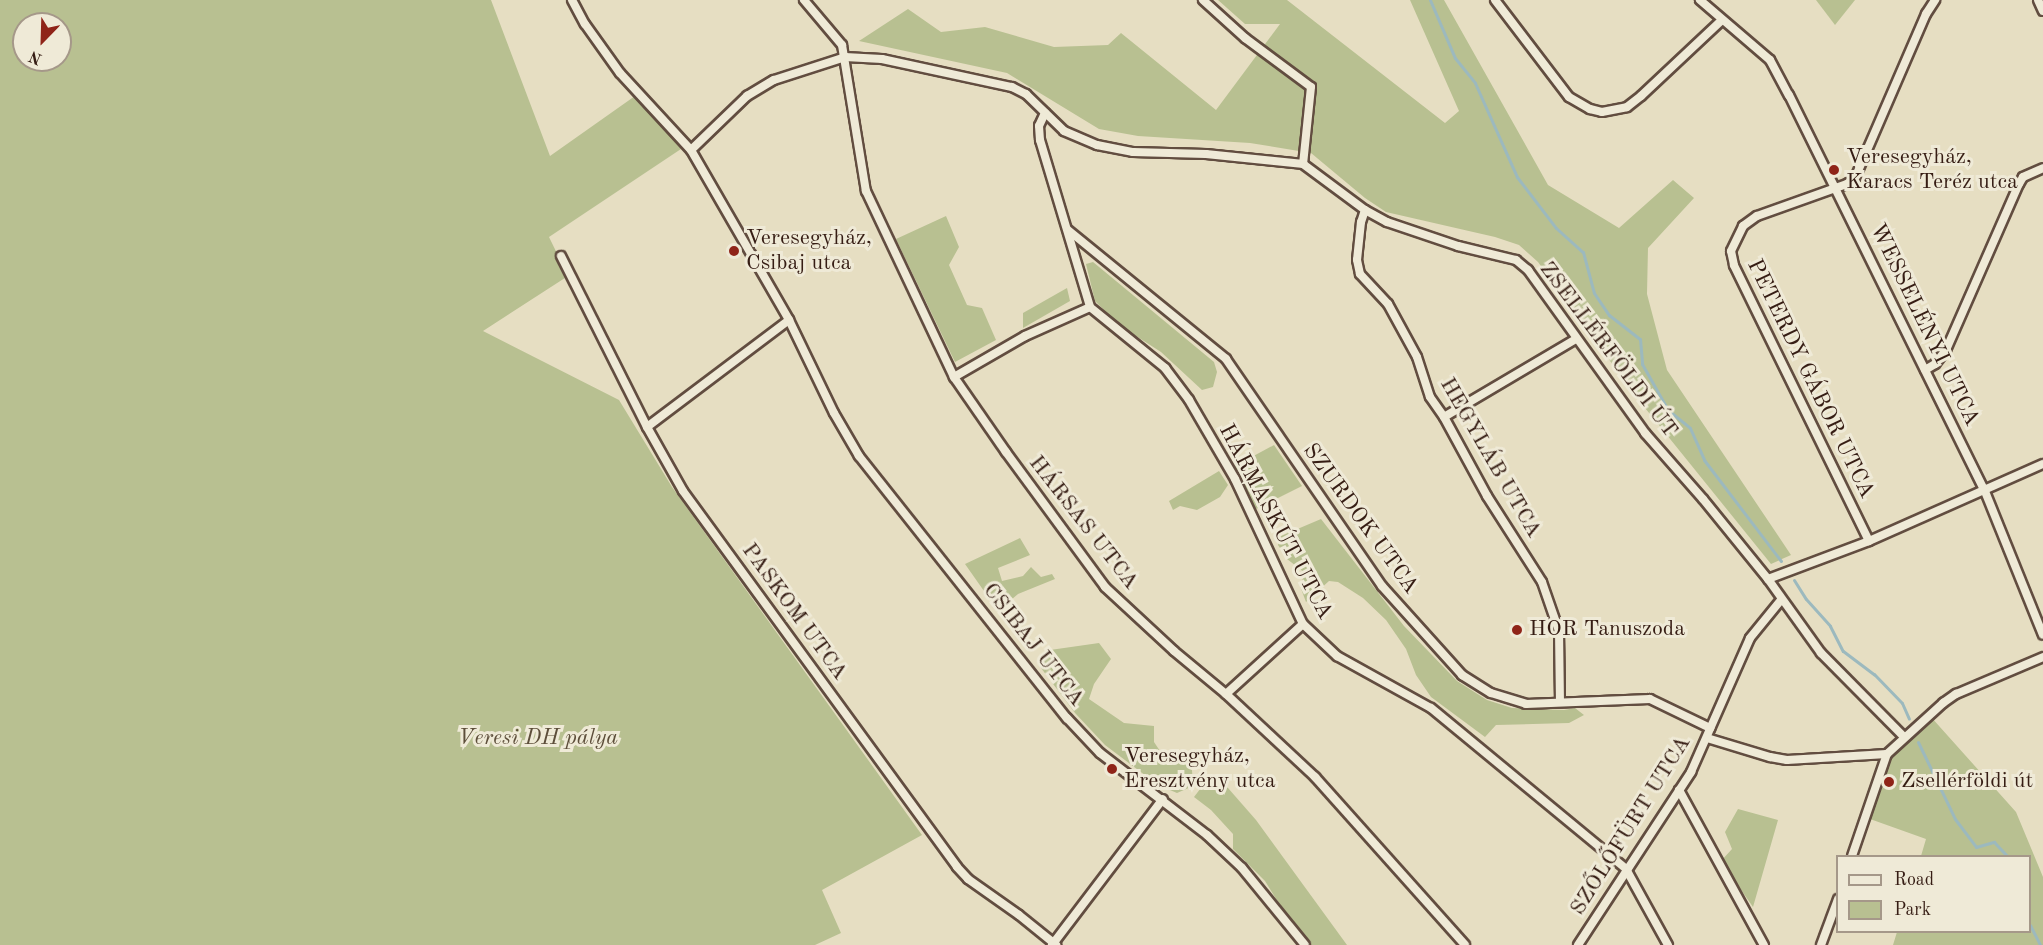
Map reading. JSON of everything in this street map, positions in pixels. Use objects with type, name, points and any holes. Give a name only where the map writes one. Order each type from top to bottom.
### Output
[{"type":"street","name":"CSIBAJ UTCA","points":[[572,0],[585,24],[620,73],[691,150],[789,320],[834,413],[859,456],[1067,718],[1100,753],[1162,800],[1242,868],[1305,945]]},
{"type":"street","name":"HÁRSAS UTCA","points":[[804,0],[842,45],[866,191],[954,377],[1005,452],[1105,587],[1174,651],[1226,694],[1315,777],[1466,945]]},
{"type":"street","points":[[691,150],[747,96],[774,80],[844,57],[882,59],[1012,87],[1026,94],[1064,131],[1097,145],[1124,151],[1206,154],[1303,164],[1311,87],[1245,38],[1203,0]]},
{"type":"street","points":[[1496,0],[1569,98],[1590,109],[1602,112],[1626,106],[1641,96],[1722,20]]},
{"type":"street","name":"WESSELÉNYI UTCA","points":[[1700,0],[1770,60],[1837,188],[1984,489],[2043,635]]},
{"type":"street","points":[[1837,188],[1847,184],[1860,170],[1918,32],[1935,0]]},
{"type":"street","points":[[2038,0],[2043,11]]},
{"type":"street","points":[[954,377],[1025,336],[1090,307],[1040,140],[1039,126],[1045,113]]},
{"type":"street","name":"ZSELLÉRFÖLDI ÚT","points":[[1303,164],[1365,210],[1387,222],[1419,234],[1516,261],[1528,270],[1644,433],[1703,499],[1768,579],[1821,653],[1904,737]]},
{"type":"street","points":[[1925,370],[1935,364],[1946,350],[2019,184],[2024,177],[2043,168]]},
{"type":"street","name":"PETERDY GÁBOR UTCA","points":[[1837,188],[1757,216],[1743,226],[1731,251],[1734,265],[1869,541]]},
{"type":"street","name":"HEGYLÁB UTCA","points":[[1365,210],[1361,222],[1357,260],[1360,274],[1388,304],[1417,357],[1430,398],[1444,417],[1488,496],[1542,582],[1559,631],[1560,702]]},
{"type":"street","name":"SZURDOK UTCA","points":[[1068,230],[1226,359],[1382,586],[1462,675],[1507,700],[1526,704],[1650,699],[1710,728]]},
{"type":"street","name":"PASKOM UTCA","points":[[561,256],[647,427],[683,491],[957,867],[968,879],[1020,915],[1054,944]]},
{"type":"street","name":"HÁRMASKÚT UTCA","points":[[1090,307],[1165,368],[1189,400],[1235,479],[1303,624],[1337,656],[1431,708],[1626,869],[1668,945]]},
{"type":"street","points":[[647,427],[789,320]]},
{"type":"street","points":[[1444,417],[1576,339]]},
{"type":"street","points":[[1768,579],[1869,541],[2043,464]]},
{"type":"street","name":"SZŐLŐFÜRT UTCA","points":[[1578,945],[1691,772],[1750,638],[1781,600]]},
{"type":"street","points":[[1226,694],[1303,624]]},
{"type":"street","points":[[1852,855],[1887,754],[1956,694],[2043,657]]},
{"type":"street","points":[[1707,738],[1770,758],[1787,760],[1887,754]]},
{"type":"street","points":[[1678,790],[1764,945]]},
{"type":"street","points":[[1054,944],[1162,800]]},
{"type":"street","points":[[1821,945],[1836,904]]},
{"type":"green space","name":"Veresi DH pálya","points":[[0,0],[491,0],[550,156],[635,96],[681,149],[549,237],[568,276],[483,331],[619,400],[672,487],[922,835],[822,890],[841,933],[815,945],[0,945]]},
{"type":"green space","points":[[1218,0],[1287,0],[1445,123],[1459,111],[1410,0],[1444,0],[1548,185],[1619,228],[1673,180],[1694,198],[1648,248],[1647,294],[1667,370],[1791,555],[1771,564],[1637,398],[1538,262],[1519,245],[1495,237],[1386,212],[1365,198],[1311,153],[1250,143],[1138,136],[1099,129],[1007,73],[859,41],[908,9],[941,32],[985,27],[1054,47],[1108,45],[1121,33],[1216,110],[1280,24],[1245,24]]},
{"type":"green space","points":[[1816,0],[1855,0],[1835,25]]},
{"type":"green space","points":[[946,216],[959,247],[949,265],[967,305],[982,308],[996,340],[955,362],[896,239]]},
{"type":"green space","points":[[1093,262],[1214,362],[1217,372],[1213,387],[1202,390],[1161,352],[1119,325],[1095,301],[1086,264]]},
{"type":"green space","points":[[1067,288],[1070,301],[1023,328],[1023,313]]},
{"type":"green space","points":[[1274,445],[1302,486],[1254,510],[1235,466]]},
{"type":"green space","points":[[1219,471],[1228,485],[1220,497],[1197,510],[1180,506],[1173,510],[1169,501]]},
{"type":"green space","points":[[1321,519],[1404,626],[1457,681],[1487,700],[1512,708],[1564,710],[1575,708],[1584,715],[1569,723],[1496,725],[1485,737],[1431,697],[1416,675],[1406,649],[1386,620],[1363,598],[1338,582],[1329,581],[1306,602],[1300,586],[1305,573],[1287,559],[1278,545],[1281,536]]},
{"type":"green space","points":[[1020,538],[1030,555],[998,568],[1002,581],[1023,576],[1031,567],[1041,577],[1052,574],[1055,579],[1018,594],[998,611],[965,564]]},
{"type":"green space","points":[[1099,643],[1111,659],[1094,684],[1089,699],[1124,723],[1154,726],[1154,742],[1164,757],[1177,756],[1192,770],[1193,786],[1177,793],[1158,785],[1105,745],[1075,713],[1038,664],[1050,650]]},
{"type":"green space","points":[[1931,717],[2016,812],[2043,877],[2043,945],[1893,945],[1897,933],[2031,933],[2031,855],[1921,855],[1926,839],[1870,819],[1889,759],[1904,737]]},
{"type":"green space","points":[[1210,776],[1228,788],[1256,820],[1347,945],[1310,945],[1294,928],[1265,881],[1233,849],[1233,834],[1211,810],[1194,797]]},
{"type":"green space","points":[[1738,809],[1778,820],[1753,907],[1721,861],[1732,849],[1725,832]]},
{"type":"waterway","points":[[1430,0],[1455,58],[1475,83],[1517,177],[1556,228],[1583,252],[1594,293],[1609,315],[1640,339],[1642,364],[1668,410],[1690,428],[1704,460],[1781,561]]},
{"type":"waterway","points":[[1794,580],[1806,599],[1830,626],[1843,651],[1874,674],[1902,703],[1909,719]]},
{"type":"waterway","points":[[1918,742],[1955,819],[1976,847],[1994,842],[2006,855]]},
{"type":"waterway","points":[[2031,927],[2040,945]]},
{"type":"place","name":"Veresegyház, Karacs Teréz utca","points":[[1834,170]]},
{"type":"place","name":"Veresegyház, Csibaj utca","points":[[734,251]]},
{"type":"place","name":"HOR Tanuszoda","points":[[1517,630]]},
{"type":"place","name":"Veresegyház, Eresztvény utca","points":[[1112,769]]},
{"type":"place","name":"Zsellérföldi út","points":[[1889,782]]}]
